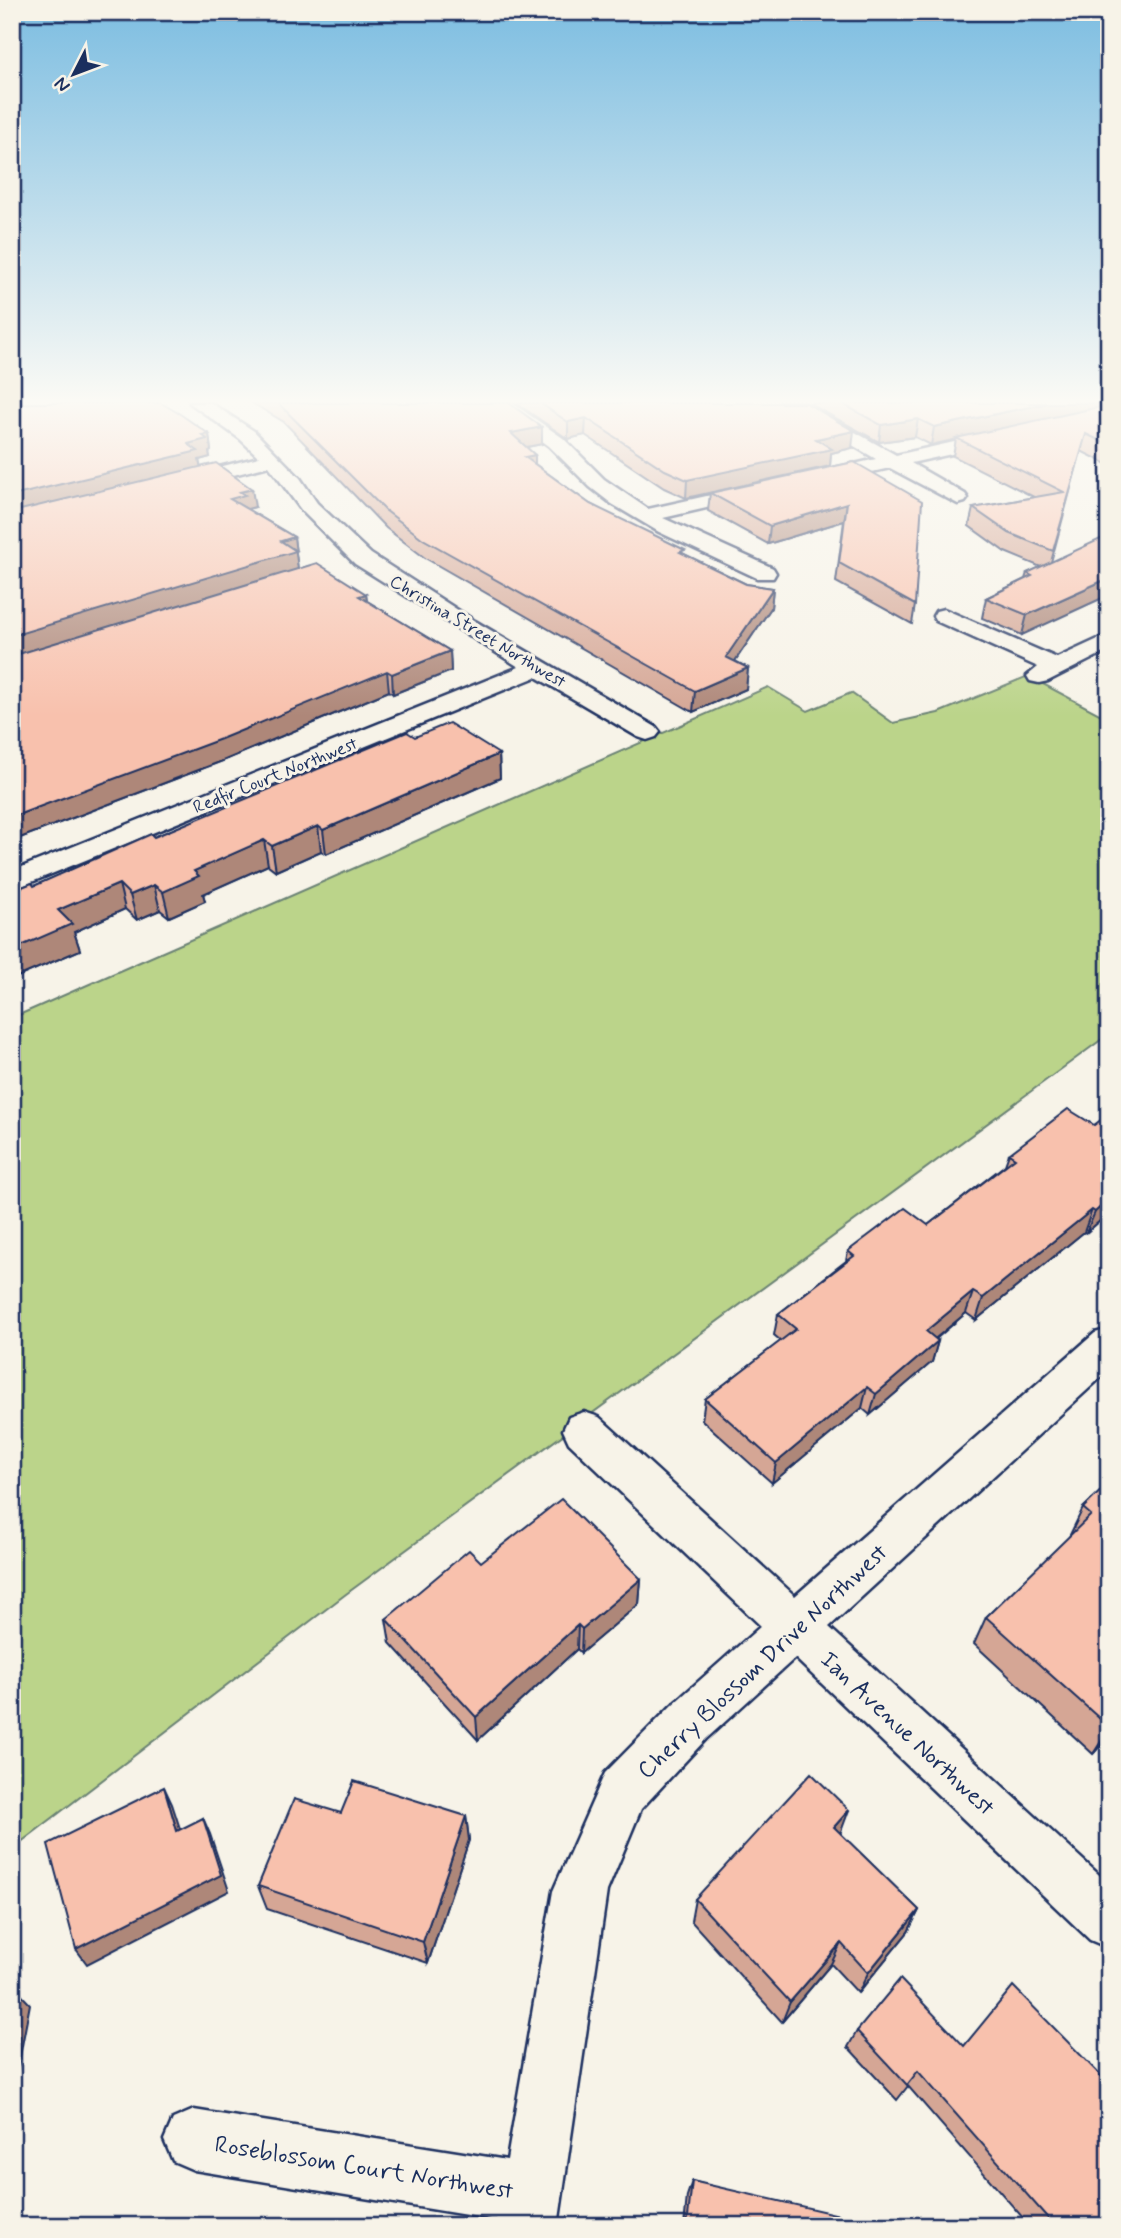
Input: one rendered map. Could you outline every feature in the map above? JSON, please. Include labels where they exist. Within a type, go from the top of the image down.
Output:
[{"type":"street","name":"Christina Street Northwest","points":[[309,507],[363,559],[415,595],[647,732]]},
{"type":"street","points":[[632,507],[644,516],[765,573]]},
{"type":"street","points":[[644,516],[683,507]]},
{"type":"street","points":[[337,568],[363,559]]},
{"type":"street","points":[[944,616],[1049,672],[1109,641]]},
{"type":"street","name":"Redfir Court Northwest","points":[[12,881],[537,668]]},
{"type":"street","name":"Cherry Blossom Drive Northwest","points":[[530,2210],[580,1891],[623,1791],[689,1722],[1109,1345]]},
{"type":"street","name":"Ian Avenue Northwest","points":[[584,1430],[1109,1921]]},
{"type":"street","name":"Roseblossom Court Northwest","points":[[194,2140],[530,2210]]},
{"type":"green space","points":[[1028,676],[1109,719],[1109,1034],[346,1594],[12,1849],[12,1018],[768,687],[808,711],[851,693],[893,723],[938,713]]},
{"type":"building","points":[[31,507],[244,507],[294,537],[281,541],[296,551],[12,636],[12,512]]},
{"type":"building","points":[[382,507],[597,507],[685,550],[680,552],[746,584],[773,588],[726,657],[748,668],[695,691],[423,539]]},
{"type":"building","points":[[736,507],[832,507],[770,526]]},
{"type":"building","points":[[846,507],[922,507],[915,605],[839,563]]},
{"type":"building","points":[[1065,507],[1053,551],[1009,533],[973,508]]},
{"type":"building","points":[[1109,535],[1109,578],[1027,615],[986,598],[1032,576],[1027,573]]},
{"type":"building","points":[[317,563],[366,594],[359,596],[450,651],[392,674],[387,671],[221,739],[12,817],[12,656]]},
{"type":"building","points":[[449,723],[499,754],[323,830],[318,826],[272,846],[264,840],[194,871],[199,876],[163,892],[154,885],[130,895],[119,884],[58,910],[72,924],[12,950],[12,891],[32,883],[34,886],[151,834],[154,837],[407,732],[415,737]]},
{"type":"building","points":[[1068,1109],[1094,1125],[1109,1114],[1109,1199],[983,1298],[973,1292],[926,1331],[938,1341],[876,1394],[867,1387],[776,1463],[705,1399],[796,1329],[778,1314],[854,1256],[848,1251],[905,1208],[928,1225],[1015,1158],[1009,1154]]},
{"type":"building","points":[[1109,1483],[1109,1727],[986,1617],[1091,1515],[1083,1508]]},
{"type":"building","points":[[561,1499],[641,1579],[582,1629],[578,1625],[476,1717],[386,1619],[469,1550],[481,1562]]},
{"type":"building","points":[[811,1773],[849,1810],[834,1827],[919,1910],[868,1973],[841,1943],[790,2002],[695,1899]]},
{"type":"building","points":[[354,1781],[466,1816],[423,1942],[258,1886],[294,1799],[341,1813]]},
{"type":"building","points":[[164,1787],[177,1831],[203,1818],[221,1875],[76,1949],[48,1844]]},
{"type":"building","points":[[900,1979],[964,2046],[1013,1986],[1109,2084],[1109,2090],[1100,2102],[1109,2110],[1109,2226],[1052,2226],[918,2071],[907,2085],[857,2031]]},
{"type":"building","points":[[692,2181],[861,2220],[861,2226],[687,2226]]}]
